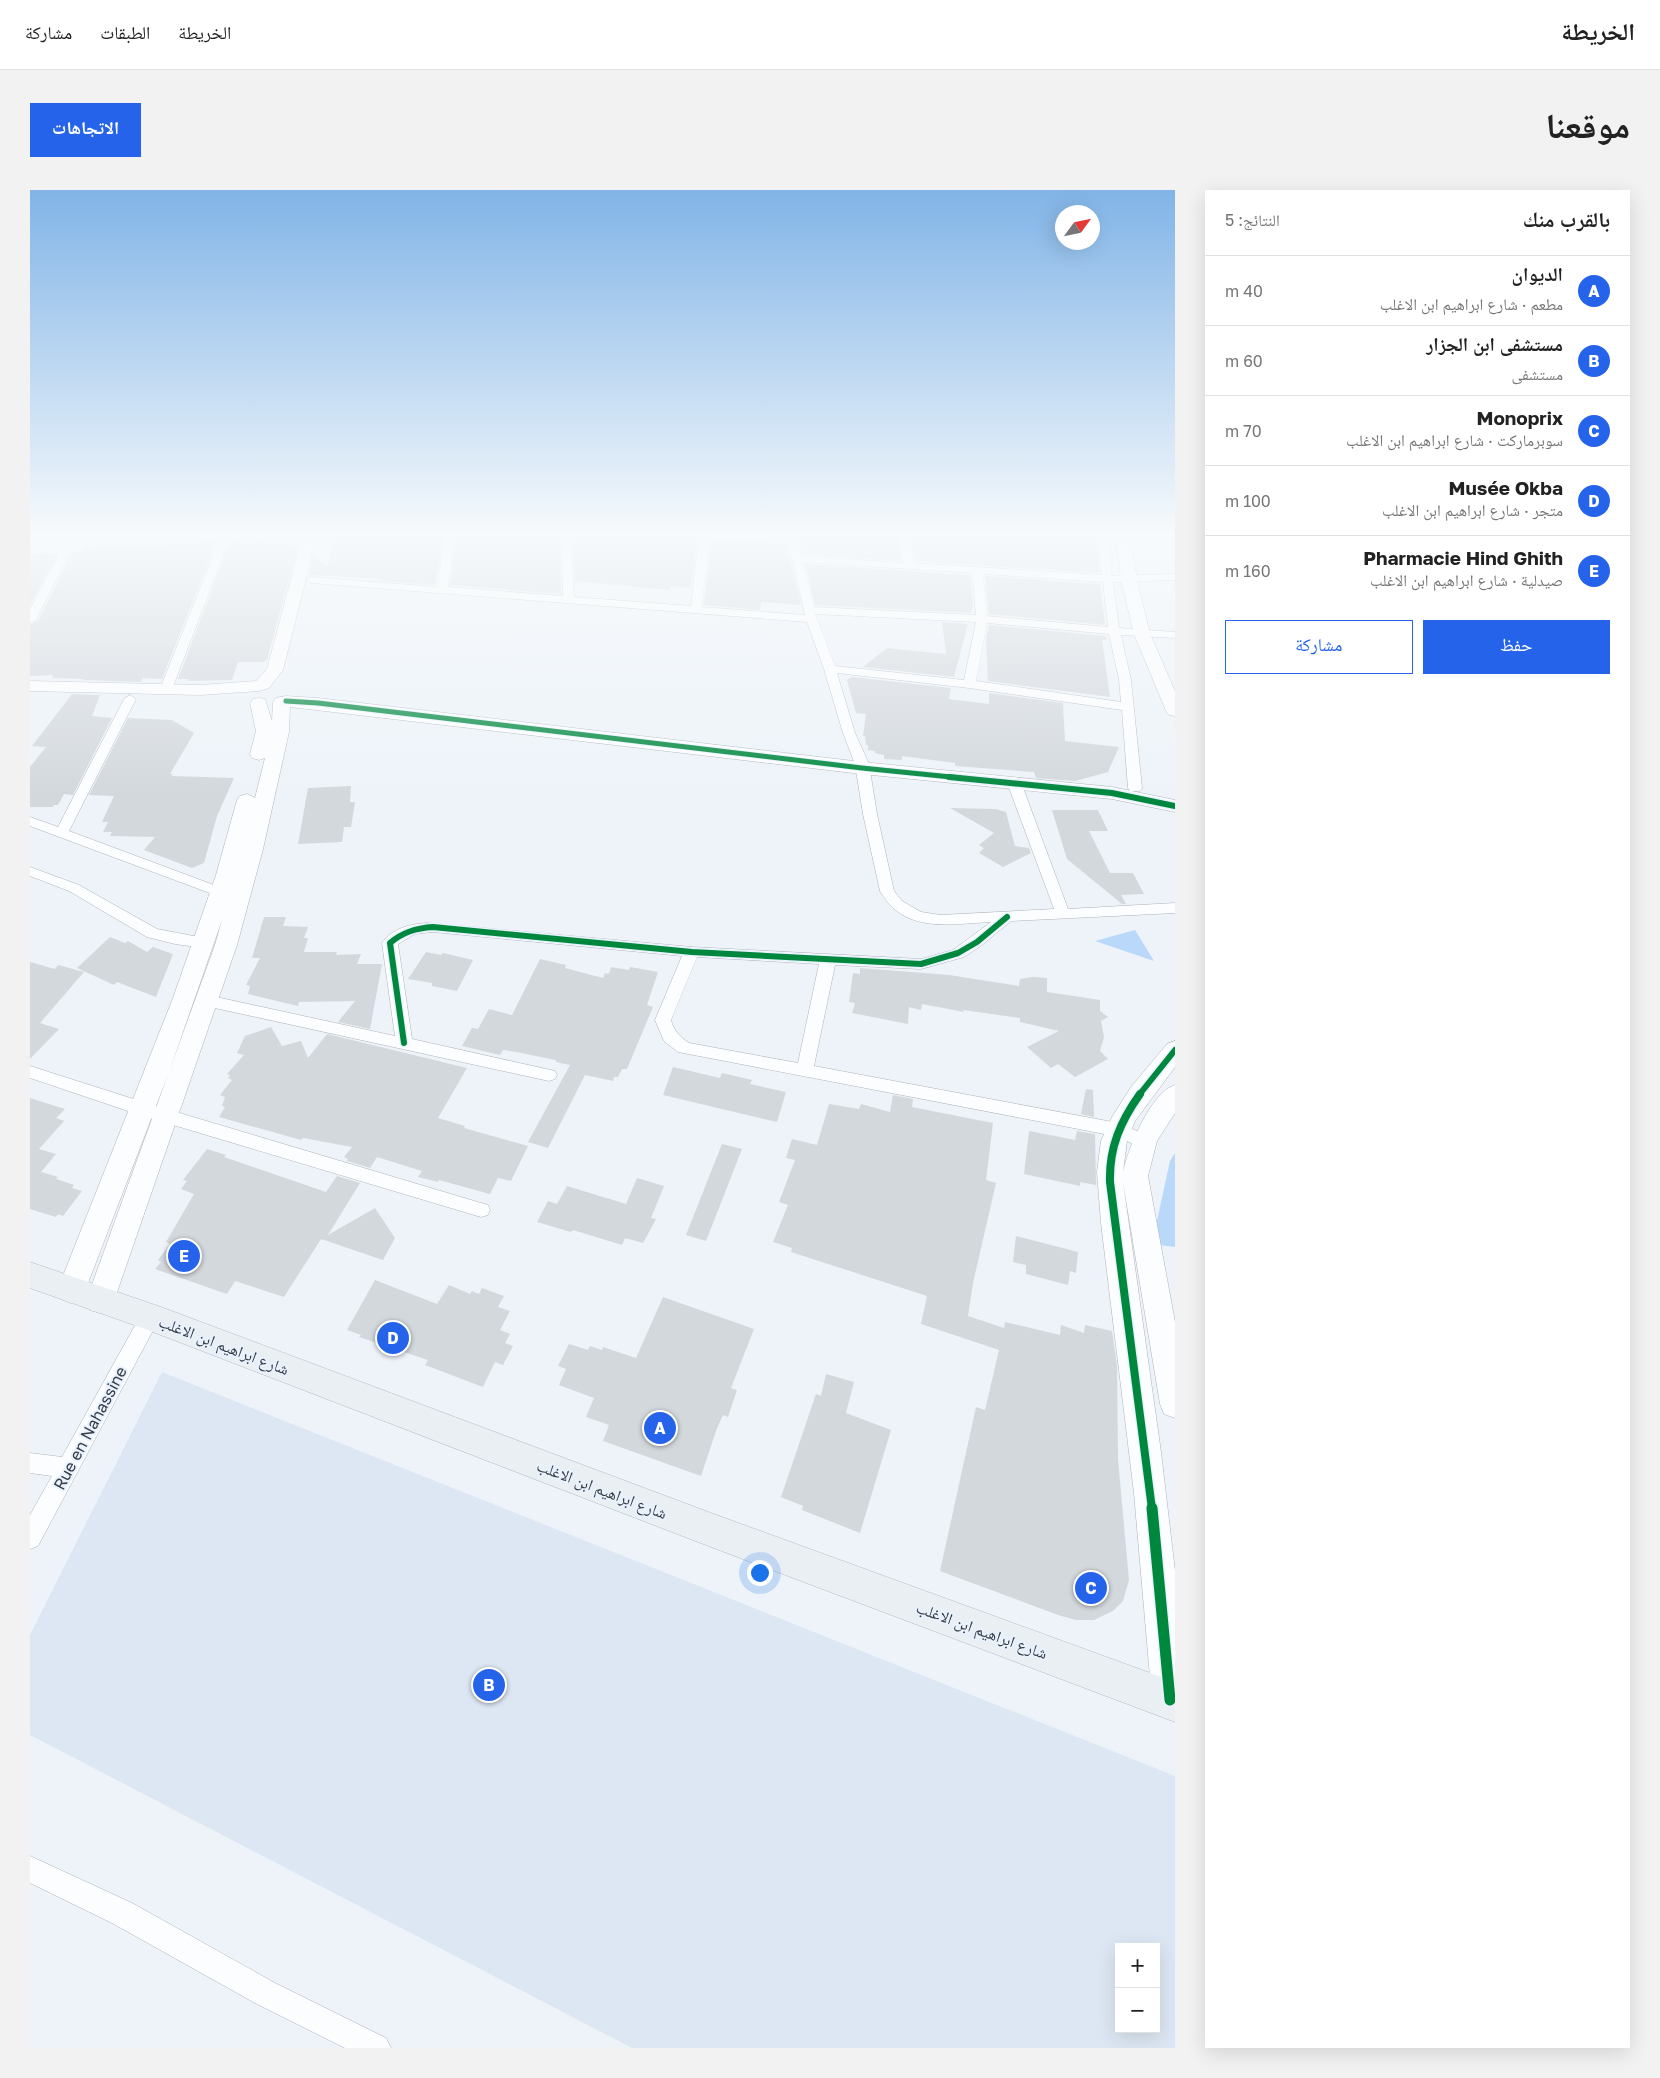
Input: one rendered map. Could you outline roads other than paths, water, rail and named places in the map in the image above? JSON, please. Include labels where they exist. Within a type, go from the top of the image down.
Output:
[{"type":"main road","name":"شارع ابراهيم ابن الاغلب","points":[[30,1275],[85,1296],[150,1317],[710,1530],[1172,1701]]},
{"type":"street","points":[[166,690],[193,621]]},
{"type":"street","points":[[85,1296],[143,1109],[204,943],[231,893],[236,842],[265,731],[260,694],[275,670],[289,621]]},
{"type":"street","points":[[85,1296],[167,1116],[207,1001],[231,893],[280,732],[288,672],[301,621]]},
{"type":"street","points":[[812,621],[861,764],[887,891],[890,899],[898,907],[916,917],[927,919],[1007,917],[1175,908]]},
{"type":"street","points":[[968,684],[982,621]]},
{"type":"street","points":[[1001,621],[1142,634],[1175,635]]},
{"type":"street","points":[[1113,621],[1121,654],[1135,788]]},
{"type":"street","points":[[1139,621],[1142,634],[1175,711]]},
{"type":"street","points":[[830,669],[968,684],[1128,707]]},
{"type":"street","points":[[30,697],[130,699],[260,694],[273,682],[318,703],[861,764],[1015,784],[1112,793],[1175,806]]},
{"type":"street","points":[[30,686],[213,690],[260,694]]},
{"type":"street","points":[[61,834],[130,699]]},
{"type":"street","points":[[861,764],[1175,793]]},
{"type":"street","points":[[1015,784],[1063,914]]},
{"type":"street","points":[[30,821],[61,834],[231,893]]},
{"type":"street","points":[[30,871],[74,888],[152,933],[204,943]]},
{"type":"street","points":[[404,1043],[390,943],[407,931],[433,927],[692,952],[921,964],[953,957],[965,951],[1007,917]]},
{"type":"street","points":[[692,952],[663,1020],[664,1030],[670,1039],[684,1048],[1131,1135]]},
{"type":"street","points":[[804,1071],[828,960]]},
{"type":"street","points":[[207,1001],[549,1075]]},
{"type":"street","points":[[1175,1050],[1132,1107],[1131,1135],[1135,1176],[1175,1404]]},
{"type":"street","points":[[30,1072],[143,1109],[481,1210]]},
{"type":"street","points":[[1172,1701],[1156,1537],[1110,1184],[1114,1140],[1131,1135],[1154,1122],[1175,1094]]},
{"type":"street","name":"Rue en Nahassine","points":[[30,1538],[150,1317]]},
{"type":"street","points":[[30,1463],[69,1468]]},
{"type":"street","points":[[30,1870],[122,1913],[265,1993],[376,2048]]},
{"type":"place","name":"Pharmacie Hind Ghith","points":[[184,1256]]},
{"type":"place","name":"Musée Okba","points":[[393,1338]]},
{"type":"place","name":"الديوان","points":[[660,1428]]},
{"type":"place","name":"Monoprix","points":[[1091,1588]]},
{"type":"place","name":"مستشفى ابن الجزار","points":[[489,1685]]}]
